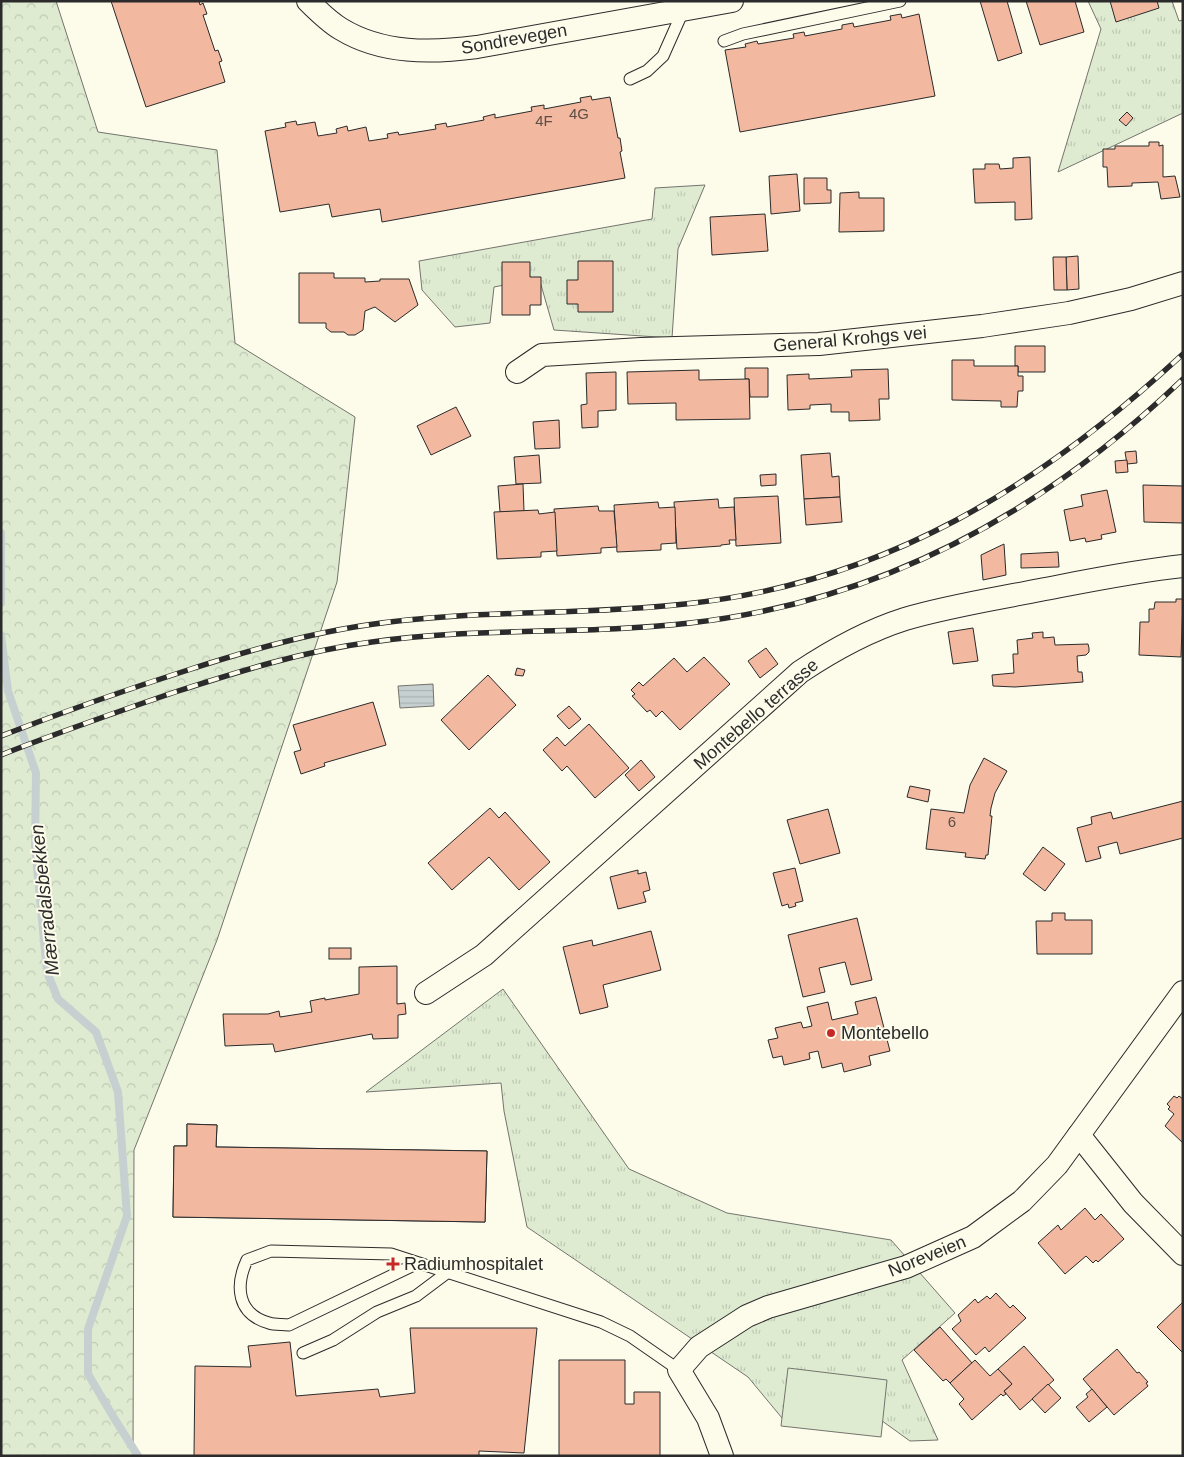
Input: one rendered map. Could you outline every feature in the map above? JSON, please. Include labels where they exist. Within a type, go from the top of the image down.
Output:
[{"type":"street","name":"Sondrevegen","points":[[308,1],[341,29],[366,41],[391,48],[418,51],[446,51],[477,47],[732,1]]},
{"type":"street","name":"General Krohgs vei","points":[[517,372],[542,355],[641,349],[819,344],[982,326],[1069,313],[1131,299],[1183,283]]},
{"type":"street","name":"Montebello terrasse","points":[[426,993],[484,955],[800,672],[828,653],[872,632],[906,619],[946,609],[1112,576],[1183,566]]},
{"type":"street","name":"Noreveien","points":[[679,1370],[699,1347],[747,1316],[768,1307],[906,1267],[973,1237],[1022,1201],[1057,1165],[1183,992]]},
{"type":"street","points":[[1079,1135],[1132,1203],[1183,1254]]},
{"type":"street","points":[[679,1370],[708,1418],[722,1456]]},
{"type":"lane","points":[[724,41],[743,34],[900,1]]},
{"type":"lane","points":[[630,78],[647,71],[663,56],[683,11]]},
{"type":"lane","points":[[418,1262],[289,1325],[270,1324],[255,1318],[242,1303],[239,1287],[242,1271],[247,1260],[271,1251],[392,1254],[418,1262],[601,1322],[630,1336],[679,1370]]},
{"type":"lane","points":[[303,1353],[333,1340],[377,1312],[416,1296],[448,1272]]},
{"type":"green space","points":[[1,1],[56,1],[98,132],[217,150],[235,343],[355,417],[337,582],[217,940],[134,1150],[133,1456],[1,1456]]},
{"type":"green space","points":[[1088,1],[1172,1],[1179,21],[1183,20],[1183,113],[1058,172],[1101,29]]},
{"type":"green space","points":[[705,185],[678,249],[672,338],[554,330],[539,278],[494,287],[490,323],[455,327],[422,290],[419,261],[652,219],[655,188]]},
{"type":"green space","points":[[503,989],[629,1169],[727,1213],[891,1240],[955,1313],[902,1360],[938,1440],[910,1441],[878,1418],[787,1424],[748,1377],[527,1227],[504,1111],[501,1083],[366,1092]]},
{"type":"green space","points":[[788,1368],[887,1380],[881,1437],[781,1426]]},
{"type":"shaded area","points":[[433,684],[434,706],[400,708],[398,686]]},
{"type":"building","points":[[111,1],[199,1],[200,5],[203,3],[207,14],[203,15],[215,51],[218,50],[222,61],[219,62],[225,82],[146,107]]},
{"type":"building","points":[[980,1],[1007,1],[1022,53],[998,61]]},
{"type":"building","points":[[1026,1],[1075,1],[1084,32],[1040,45]]},
{"type":"building","points":[[1110,1],[1157,1],[1159,8],[1116,22]]},
{"type":"building","points":[[901,14],[902,18],[919,14],[935,96],[740,132],[725,50],[746,47],[745,44],[757,41],[758,44],[794,38],[793,34],[804,32],[805,36],[842,29],[842,25],[853,23],[854,27],[891,20],[890,16]]},
{"type":"building","points":[[591,96],[592,100],[610,97],[618,138],[620,138],[622,151],[620,152],[625,178],[382,222],[380,209],[332,217],[329,204],[280,212],[265,131],[286,127],[285,123],[296,121],[297,125],[315,122],[318,136],[337,133],[336,129],[347,126],[348,131],[366,127],[369,141],[388,138],[387,134],[398,132],[399,135],[436,129],[435,125],[446,123],[447,127],[484,120],[483,117],[495,114],[495,118],[532,111],[531,107],[544,105],[544,109],[581,102],[580,98]]},
{"type":"building","points":[[1127,112],[1133,118],[1126,126],[1119,120]]},
{"type":"building","points":[[1149,142],[1159,142],[1159,146],[1163,145],[1163,177],[1175,176],[1180,197],[1161,199],[1158,182],[1132,183],[1132,186],[1108,187],[1107,167],[1103,167],[1103,149],[1115,149],[1115,146],[1149,146]]},
{"type":"building","points":[[1030,157],[1032,219],[1015,220],[1015,202],[975,203],[973,169],[985,169],[985,164],[999,164],[1000,169],[1013,168],[1013,158]]},
{"type":"building","points":[[797,174],[800,211],[771,214],[769,176]]},
{"type":"building","points":[[804,178],[827,178],[827,190],[831,190],[831,203],[804,204]]},
{"type":"building","points":[[859,192],[859,198],[884,198],[884,231],[839,232],[840,193]]},
{"type":"building","points":[[765,214],[768,251],[712,255],[710,217]]},
{"type":"building","points":[[1078,256],[1079,289],[1067,290],[1066,257]]},
{"type":"building","points":[[1053,257],[1066,257],[1067,290],[1054,290]]},
{"type":"building","points":[[578,261],[613,261],[613,312],[578,312],[578,304],[567,304],[567,280],[578,280]]},
{"type":"building","points":[[502,262],[530,262],[530,277],[541,277],[541,305],[530,305],[530,315],[502,315]]},
{"type":"building","points":[[299,273],[334,273],[334,278],[365,278],[365,282],[380,281],[380,279],[409,279],[418,305],[395,322],[375,307],[365,311],[363,330],[355,335],[348,335],[344,332],[331,332],[326,328],[326,323],[299,323]]},
{"type":"building","points":[[1015,346],[1045,346],[1045,372],[1018,372],[1018,366],[1015,366]]},
{"type":"building","points":[[952,360],[974,360],[974,366],[1018,366],[1018,376],[1023,376],[1023,391],[1018,391],[1017,407],[1001,407],[1001,401],[952,400]]},
{"type":"building","points":[[745,368],[768,368],[768,397],[750,397],[749,379],[745,379]]},
{"type":"building","points":[[888,369],[889,399],[879,399],[880,420],[849,421],[849,412],[831,412],[831,404],[810,405],[810,409],[788,410],[787,375],[809,374],[809,379],[852,377],[851,370]]},
{"type":"building","points":[[699,370],[699,380],[749,379],[750,419],[676,420],[676,403],[628,404],[627,372]]},
{"type":"building","points":[[616,372],[616,410],[598,411],[598,427],[582,428],[581,405],[587,404],[586,373]]},
{"type":"building","points":[[456,407],[471,436],[431,455],[417,426]]},
{"type":"building","points":[[559,420],[560,448],[535,449],[533,422]]},
{"type":"building","points":[[1136,451],[1137,463],[1127,464],[1125,452]]},
{"type":"building","points":[[830,453],[832,477],[839,476],[840,497],[804,499],[801,455]]},
{"type":"building","points":[[539,455],[541,483],[516,484],[514,457]]},
{"type":"building","points":[[1127,460],[1128,472],[1116,473],[1115,461]]},
{"type":"building","points":[[776,474],[776,485],[761,486],[760,475]]},
{"type":"building","points":[[523,484],[524,511],[500,512],[498,486]]},
{"type":"building","points":[[1143,485],[1183,486],[1183,523],[1144,522]]},
{"type":"building","points":[[1107,490],[1116,532],[1101,535],[1102,539],[1086,542],[1085,538],[1070,541],[1064,510],[1083,506],[1081,495]]},
{"type":"building","points":[[778,496],[781,543],[736,546],[734,498]]},
{"type":"building","points":[[840,497],[842,522],[806,525],[804,499]]},
{"type":"building","points":[[718,499],[719,508],[734,507],[736,540],[729,540],[730,544],[721,546],[677,549],[674,502]]},
{"type":"building","points":[[658,502],[659,508],[675,507],[676,543],[661,544],[661,550],[617,552],[614,505]]},
{"type":"building","points":[[598,506],[599,511],[614,511],[617,547],[601,548],[601,553],[557,556],[554,509]]},
{"type":"building","points":[[538,510],[539,514],[555,512],[557,551],[541,552],[541,557],[497,559],[494,512]]},
{"type":"building","points":[[1004,544],[1006,575],[983,580],[981,555]]},
{"type":"building","points":[[1058,552],[1059,567],[1021,568],[1021,554]]},
{"type":"building","points":[[1176,599],[1183,599],[1181,657],[1139,655],[1140,622],[1149,622],[1149,609],[1154,609],[1155,602],[1176,602]]},
{"type":"building","points":[[973,628],[978,661],[953,664],[948,632]]},
{"type":"building","points":[[1043,632],[1043,638],[1054,637],[1055,645],[1088,644],[1089,652],[1086,655],[1077,656],[1078,672],[1082,672],[1083,682],[1015,687],[993,686],[992,675],[1014,673],[1013,654],[1018,654],[1017,640],[1033,638],[1032,633]]},
{"type":"building","points":[[766,648],[778,664],[760,678],[748,661]]},
{"type":"building","points":[[704,657],[730,684],[680,730],[662,711],[656,717],[650,710],[647,712],[632,696],[635,694],[631,690],[639,682],[643,686],[674,658],[687,672]]},
{"type":"building","points":[[517,668],[525,670],[523,676],[515,675]]},
{"type":"building","points":[[488,675],[516,705],[469,750],[441,720]]},
{"type":"building","points":[[373,702],[386,745],[324,763],[325,766],[301,774],[294,752],[301,750],[293,725]]},
{"type":"building","points":[[569,706],[581,719],[569,729],[557,716]]},
{"type":"building","points":[[589,724],[629,768],[595,798],[567,766],[562,771],[543,750],[557,737],[565,746]]},
{"type":"building","points":[[984,758],[1007,771],[995,793],[991,808],[990,816],[992,816],[988,855],[986,855],[985,859],[965,857],[966,853],[926,849],[931,809],[964,813],[970,785]]},
{"type":"building","points":[[641,760],[655,777],[639,791],[625,775]]},
{"type":"building","points":[[910,786],[930,790],[928,802],[907,797]]},
{"type":"building","points":[[1183,801],[1183,838],[1120,854],[1117,842],[1098,847],[1101,858],[1086,862],[1077,828],[1092,824],[1091,817],[1111,812],[1113,819]]},
{"type":"building","points":[[490,808],[499,818],[505,812],[550,862],[519,890],[489,857],[452,890],[428,863]]},
{"type":"building","points":[[828,809],[840,853],[800,864],[787,820]]},
{"type":"building","points":[[1043,847],[1065,864],[1045,891],[1023,874]]},
{"type":"building","points":[[795,868],[803,901],[795,903],[796,906],[789,908],[788,904],[782,906],[773,873]]},
{"type":"building","points":[[638,870],[638,874],[646,872],[650,890],[643,892],[646,902],[618,909],[610,877]]},
{"type":"building","points":[[1052,913],[1065,913],[1065,920],[1092,920],[1092,954],[1037,954],[1036,921],[1052,921]]},
{"type":"building","points":[[857,918],[872,980],[851,985],[845,962],[819,968],[825,992],[803,997],[788,935]]},
{"type":"building","points":[[651,931],[661,970],[603,985],[608,1007],[580,1014],[563,947],[592,940],[593,946]]},
{"type":"building","points":[[329,948],[351,948],[351,959],[329,959]]},
{"type":"building","points":[[397,966],[397,1004],[405,1003],[406,1014],[398,1015],[398,1038],[373,1039],[372,1034],[275,1052],[273,1044],[225,1046],[223,1014],[268,1014],[279,1011],[280,1017],[312,1012],[310,1001],[359,994],[359,967]]},
{"type":"building","name":"Montebello","points":[[876,997],[890,1051],[869,1056],[871,1065],[844,1072],[842,1063],[822,1068],[818,1051],[809,1053],[810,1059],[784,1065],[782,1056],[773,1058],[768,1040],[778,1038],[775,1028],[801,1022],[803,1028],[812,1026],[807,1007],[828,1002],[832,1020],[858,1014],[855,1002]]},
{"type":"building","points":[[1174,1096],[1177,1098],[1179,1096],[1183,1099],[1183,1143],[1165,1126],[1174,1114],[1168,1109],[1170,1107],[1167,1104]]},
{"type":"building","points":[[187,1124],[217,1125],[216,1147],[487,1151],[485,1222],[173,1217],[174,1146],[187,1146]]},
{"type":"building","points":[[187,1124],[217,1125],[216,1147],[487,1151],[485,1222],[173,1217],[174,1146],[187,1146]]},
{"type":"building","points":[[1085,1208],[1095,1220],[1101,1214],[1124,1239],[1098,1262],[1096,1260],[1093,1263],[1086,1256],[1065,1274],[1038,1243],[1058,1225],[1061,1230]]},
{"type":"building","points":[[996,1293],[1010,1308],[1013,1305],[1026,1318],[989,1352],[985,1347],[976,1355],[952,1329],[961,1321],[958,1315],[975,1299],[978,1303],[987,1296],[990,1299]]},
{"type":"building","points":[[1183,1302],[1183,1353],[1157,1327]]},
{"type":"building","points":[[940,1327],[972,1363],[950,1383],[946,1379],[943,1381],[914,1350]]},
{"type":"building","points":[[410,1328],[537,1328],[524,1453],[479,1451],[479,1456],[194,1456],[195,1366],[251,1367],[248,1346],[290,1342],[296,1396],[378,1389],[380,1397],[415,1393]]},
{"type":"building","points":[[1024,1346],[1054,1380],[1020,1410],[1004,1391],[1012,1384],[998,1369]]},
{"type":"building","points":[[1117,1349],[1137,1373],[1139,1372],[1148,1382],[1146,1383],[1148,1386],[1114,1415],[1083,1379]]},
{"type":"building","points":[[559,1360],[625,1360],[625,1404],[634,1404],[634,1392],[660,1392],[660,1456],[559,1456]]},
{"type":"building","points":[[975,1360],[990,1376],[998,1369],[1012,1384],[1004,1391],[1006,1394],[1003,1396],[1001,1394],[972,1420],[959,1404],[964,1399],[950,1383]]},
{"type":"building","points":[[1048,1384],[1061,1398],[1045,1413],[1032,1399]]},
{"type":"building","points":[[1092,1389],[1107,1407],[1089,1422],[1076,1407],[1088,1397],[1086,1394]]},
{"type":"waterway","name":"Mærradalsbekken","points":[[1,533],[1,603]]},
{"type":"waterway","name":"Mærradalsbekken","points":[[1,635],[8,691],[36,773],[35,846],[47,972],[58,999],[96,1032],[118,1092],[127,1216],[88,1329],[88,1374],[138,1456]]},
{"type":"railway","points":[[1,736],[141,685],[254,650],[321,633],[406,620],[486,614],[645,608],[685,604],[758,593],[827,575],[892,551],[955,521],[1015,486],[1072,446],[1128,402],[1183,354]]},
{"type":"railway","points":[[1,755],[175,692],[248,669],[297,656],[347,646],[411,637],[451,634],[610,629],[690,623],[761,612],[829,594],[894,571],[957,543],[1017,509],[1074,470],[1130,427],[1183,379]]},
{"type":"place","name":"Montebello","points":[[831,1033]]},
{"type":"place","name":"Radiumhospitalet","points":[[393,1264]]}]
